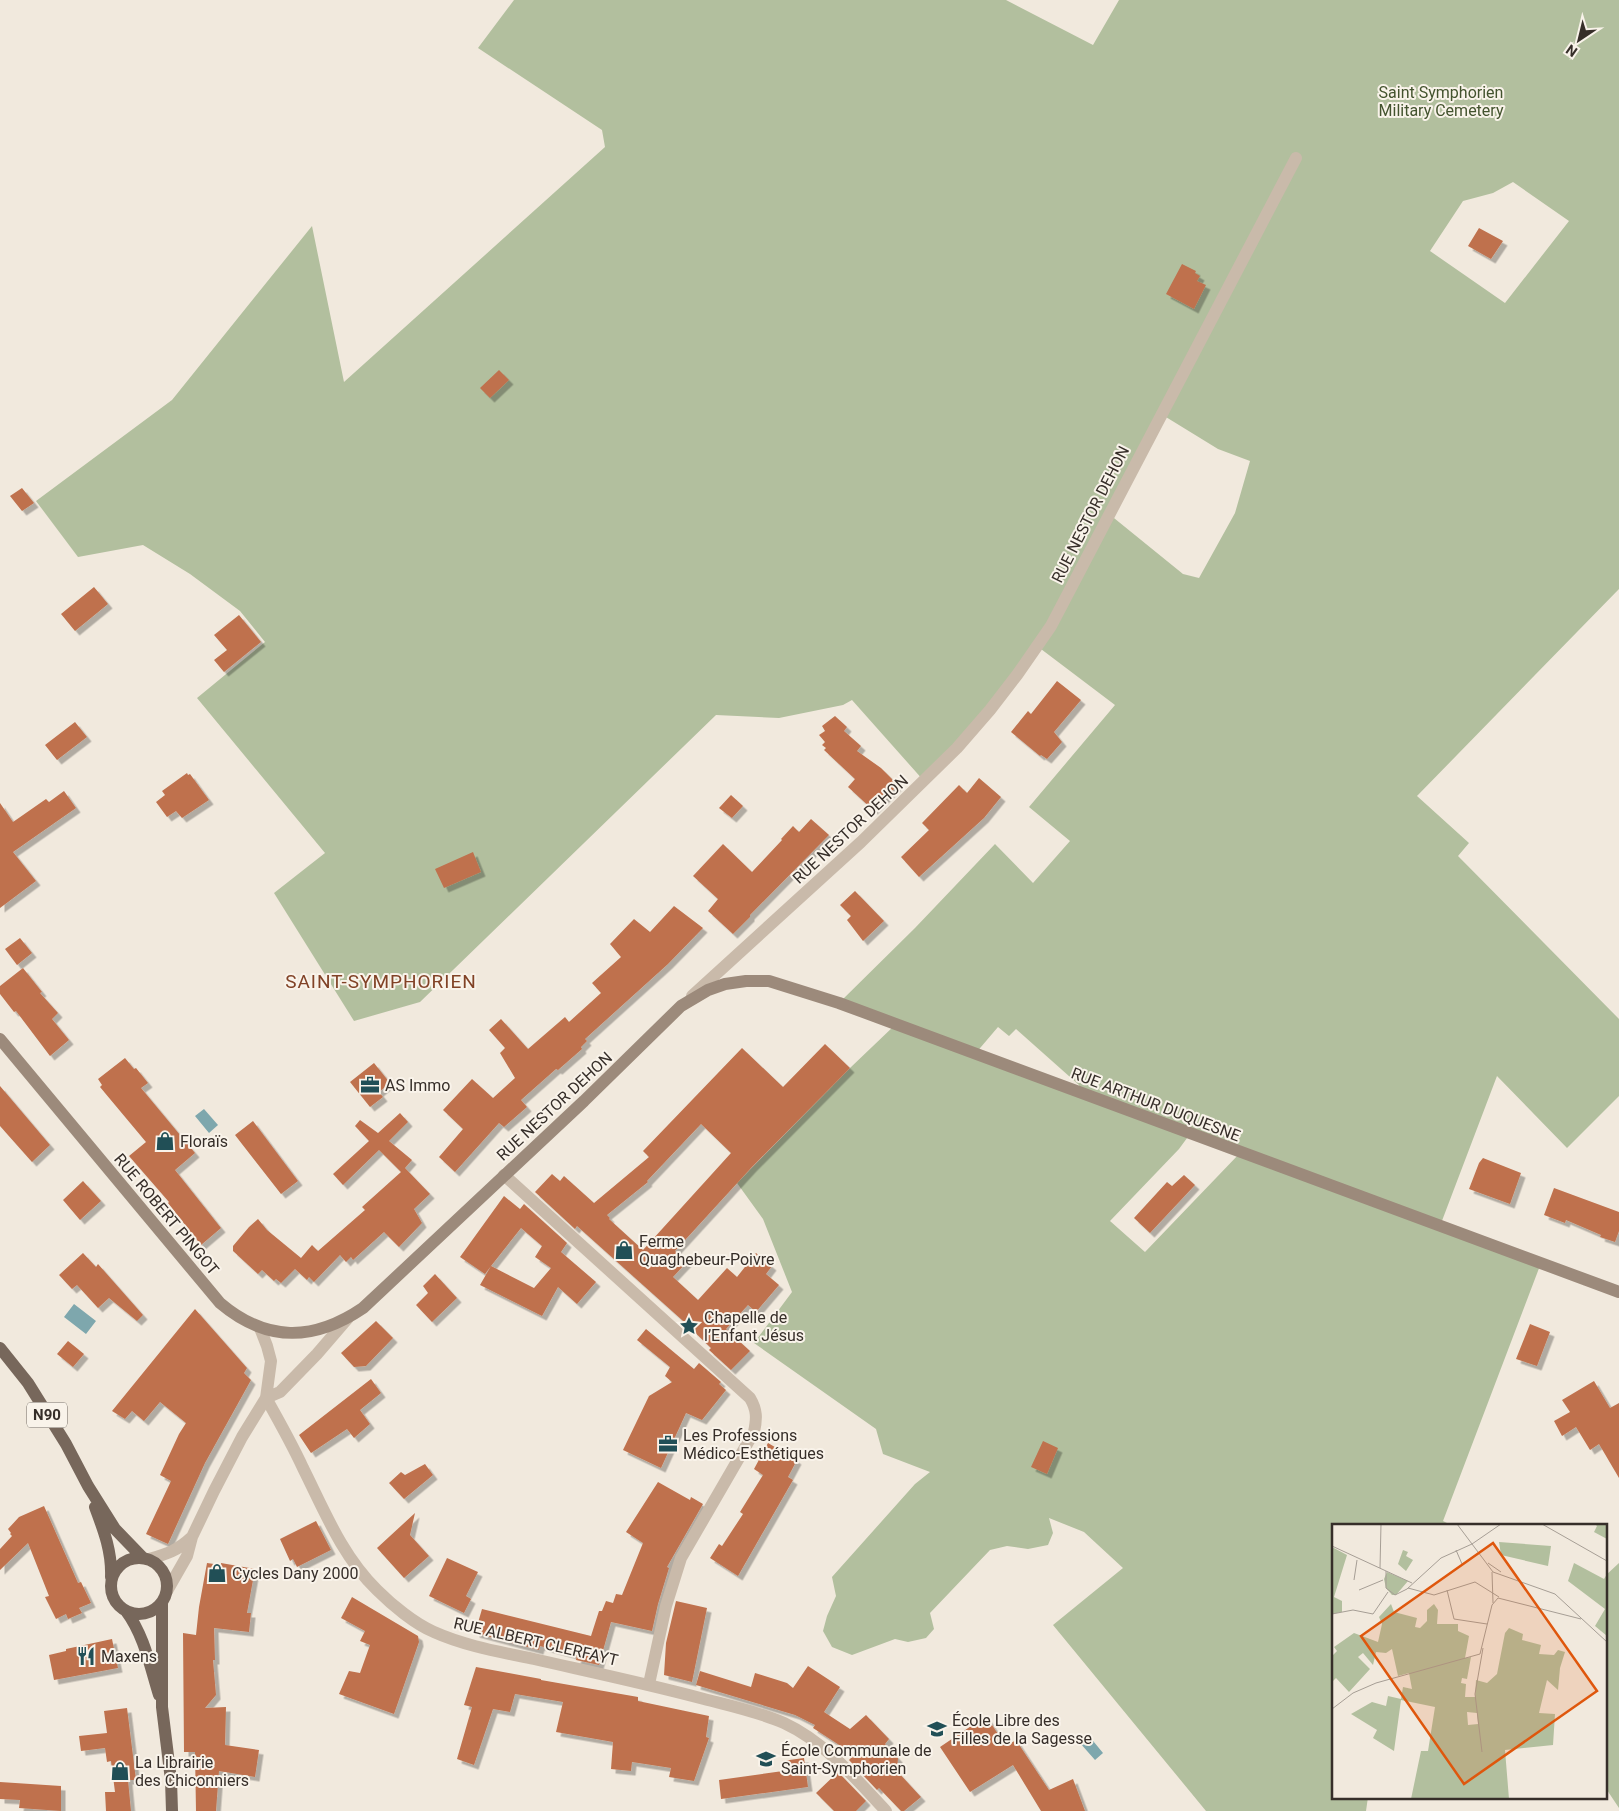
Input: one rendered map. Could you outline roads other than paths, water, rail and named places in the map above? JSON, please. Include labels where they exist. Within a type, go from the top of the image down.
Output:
[{"type":"main road","name":"RUE ARTHUR DUQUESNE","points":[[681,1006],[708,990],[725,984],[746,981],[768,981],[794,988],[1619,1292]]},
{"type":"main road","name":"RUE NESTOR DEHON","points":[[348,1318],[370,1303],[584,1101],[681,1006]]},
{"type":"main road","name":"RUE ROBERT PINGOT","points":[[0,1039],[220,1302],[239,1318],[260,1328],[283,1333],[307,1333],[348,1318]]},
{"type":"main road","name":"N90","points":[[0,1348],[28,1383],[116,1530],[146,1559]]},
{"type":"main road","name":"N90","points":[[88,1486],[105,1534],[112,1561],[111,1583]]},
{"type":"main road","points":[[162,1707],[141,1637],[134,1622],[114,1599],[111,1583],[114,1572],[122,1564],[132,1559],[146,1559],[157,1564],[164,1572],[167,1581],[162,1707],[172,1811]]},
{"type":"main road","points":[[126,1611],[136,1614],[147,1613],[157,1608],[165,1597]]},
{"type":"street","name":"RUE NESTOR DEHON","points":[[681,1006],[861,842],[924,781],[990,710],[1017,675],[1051,626],[1296,158]]},
{"type":"street","points":[[504,1175],[750,1398],[756,1408],[757,1419],[754,1432],[681,1558],[666,1606],[649,1684]]},
{"type":"street","name":"RUE NESTOR DEHON","points":[[266,1398],[280,1392],[317,1354],[348,1318]]},
{"type":"street","name":"RUE NESTOR DEHON","points":[[165,1597],[187,1556],[192,1538],[242,1438],[266,1398],[271,1361],[260,1328]]},
{"type":"street","name":"RUE ALBERT CLERFAYT","points":[[266,1398],[289,1439],[336,1535],[364,1577],[401,1611],[432,1632],[515,1655],[649,1684],[740,1708],[784,1723],[825,1749],[886,1811]]},
{"type":"street","name":"RUE NESTOR DEHON","points":[[146,1559],[174,1551],[192,1538]]},
{"type":"water","points":[[204,1109],[218,1125],[209,1133],[195,1116]]},
{"type":"water","points":[[74,1304],[96,1321],[86,1334],[64,1317]]},
{"type":"water","points":[[1089,1736],[1103,1753],[1095,1760],[1080,1743]]},
{"type":"place","name":"AS Immo","points":[[370,1085]]},
{"type":"place","name":"Floraïs","points":[[165,1141]]},
{"type":"place","name":"Ferme Quaghebeur-Poivre","points":[[624,1250]]},
{"type":"place","name":"Chapelle de l’Enfant Jésus","points":[[689,1326]]},
{"type":"place","name":"Les Professions Médico-Esthétiques","points":[[668,1444]]},
{"type":"place","name":"Cycles Dany 2000","points":[[217,1573]]},
{"type":"place","name":"Maxens","points":[[86,1656]]},
{"type":"place","name":"École Libre des Filles de la Sagesse","points":[[937,1729]]},
{"type":"place","name":"École Communale de Saint-Symphorien","points":[[766,1759]]},
{"type":"place","name":"La Librairie des Chiconniers","points":[[120,1771]]},
{"type":"district","name":"SAINT-SYMPHORIEN","points":[[381,981]]},
{"type":"park label","name":"Saint Symphorien Military Cemetery","points":[[1441,101]]}]
